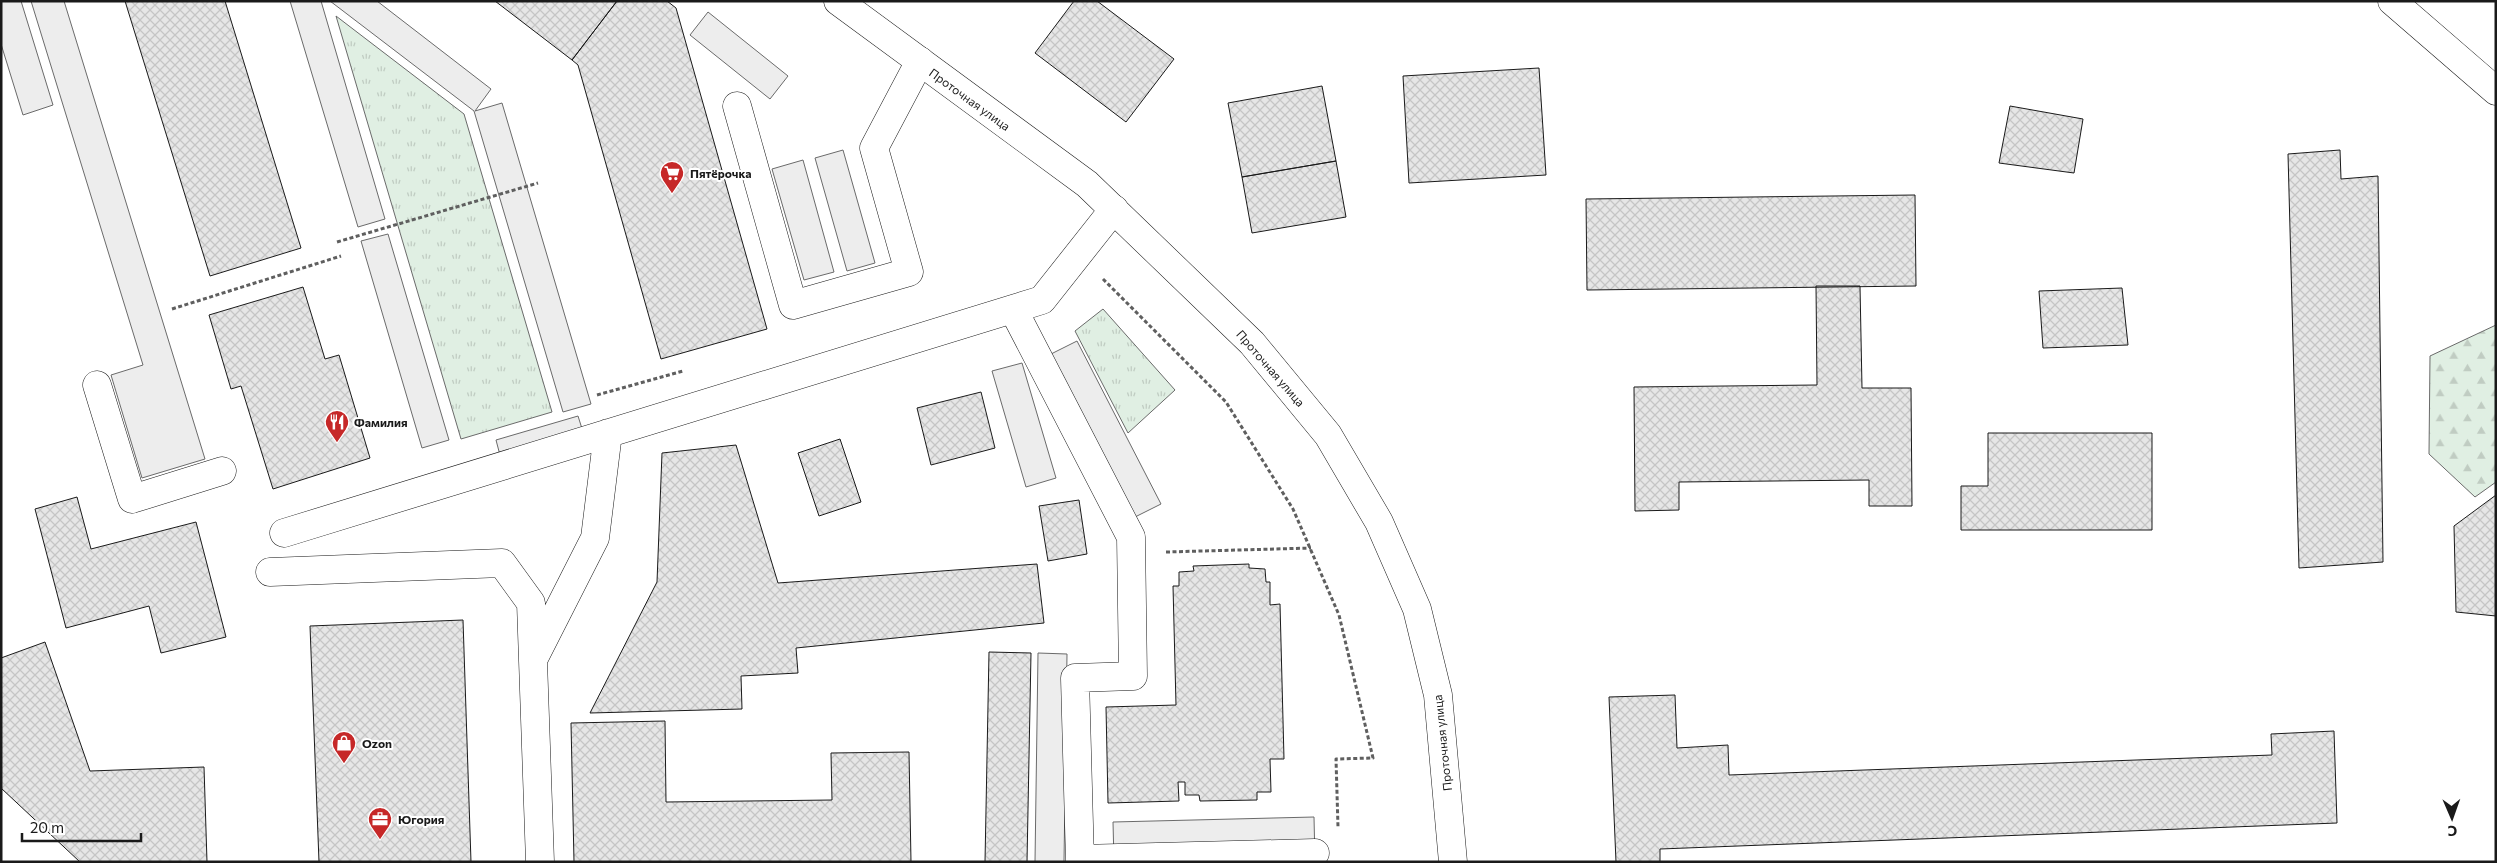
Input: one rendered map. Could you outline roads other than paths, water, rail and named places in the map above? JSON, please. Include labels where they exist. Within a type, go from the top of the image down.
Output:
[{"type":"main road","name":"Проточная улица","points":[[838,1],[1087,184],[1252,342],[1328,435],[1379,522],[1417,609],[1438,695],[1453,862]]},
{"type":"main road","points":[[2392,1],[2496,91]]},
{"type":"main road","points":[[737,106],[793,305],[909,272],[874,148],[920,61]]},
{"type":"main road","points":[[284,533],[1042,300],[1114,209]]},
{"type":"main road","points":[[1012,308],[1131,537],[1133,676],[1074,678],[1080,860],[1315,853]]},
{"type":"main road","points":[[97,385],[132,499],[222,471]]},
{"type":"main road","points":[[533,660],[595,538],[608,432]]},
{"type":"main road","points":[[270,572],[502,563],[531,604],[540,862]]},
{"type":"place","name":"Пятёрочка","points":[[672,194]]},
{"type":"place","name":"Фамилия","points":[[337,443]]},
{"type":"place","name":"Ozon","points":[[344,764]]},
{"type":"place","name":"Югория","points":[[380,840]]}]
